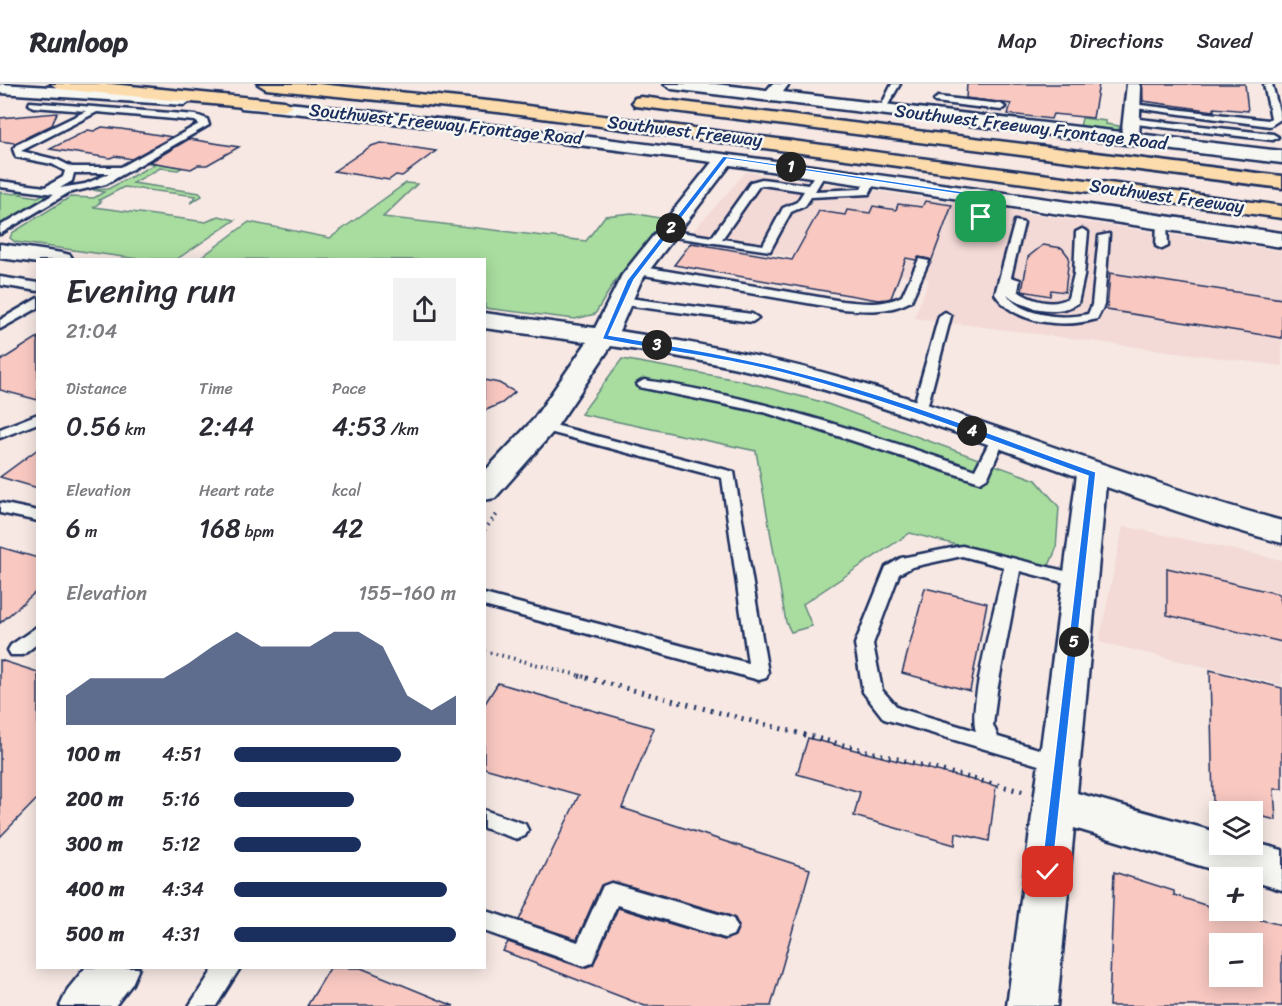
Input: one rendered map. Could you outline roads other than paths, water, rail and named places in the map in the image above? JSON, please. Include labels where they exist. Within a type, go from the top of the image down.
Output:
[{"type":"highway","points":[[58,84],[284,106]]},
{"type":"highway","name":"Southwest Freeway","points":[[266,84],[532,111],[1282,212]]},
{"type":"highway","points":[[386,84],[626,111],[1282,199]]},
{"type":"highway","name":"Southwest Freeway","points":[[620,99],[1282,182]]},
{"type":"highway","points":[[817,102],[957,125],[1280,161]]},
{"type":"highway","points":[[872,179],[1034,195],[1282,227]]},
{"type":"main road","name":"Southwest Freeway Frontage Road","points":[[672,84],[776,90],[817,102],[882,108],[1131,122],[1280,161]]},
{"type":"main road","name":"Southwest Freeway Frontage Road","points":[[0,88],[284,106],[725,158],[1282,240]]},
{"type":"main road","points":[[1131,122],[1133,88]]},
{"type":"main road","points":[[490,476],[543,426],[604,337],[638,270],[725,158]]},
{"type":"main road","points":[[0,250],[50,258]]},
{"type":"main road","points":[[486,320],[690,350],[770,367],[919,412],[1092,474],[1282,532]]},
{"type":"main road","points":[[1032,1006],[1040,798],[1060,763],[1092,474]]},
{"type":"main road","points":[[1040,798],[1282,870]]},
{"type":"main road","points":[[85,1006],[114,969]]},
{"type":"lane","points":[[882,108],[896,84]]},
{"type":"lane","points":[[1131,122],[1270,123],[1276,119],[1268,84]]},
{"type":"lane","points":[[122,170],[70,170],[55,162],[13,154],[20,147],[123,96]]},
{"type":"lane","points":[[938,100],[1001,107]]},
{"type":"lane","points":[[0,231],[63,193],[93,185],[204,125],[204,121],[196,118],[33,104]]},
{"type":"lane","points":[[1131,122],[1273,137]]},
{"type":"lane","points":[[1270,123],[1280,161]]},
{"type":"lane","points":[[46,191],[68,178],[70,170]]},
{"type":"lane","points":[[667,233],[766,249],[788,210],[801,204],[822,171]]},
{"type":"lane","points":[[715,241],[754,184],[762,182],[809,192],[865,192],[872,179]]},
{"type":"lane","points":[[0,184],[63,193]]},
{"type":"lane","points":[[981,217],[989,196]]},
{"type":"lane","points":[[1162,222],[1162,246]]},
{"type":"lane","points":[[1082,232],[1074,300],[1067,305],[1036,303],[1015,296],[1012,288],[1023,223],[1001,294],[1006,302],[1015,310],[1033,314],[1071,320],[1093,316],[1098,305],[1105,236]]},
{"type":"lane","points":[[638,270],[842,305],[873,307],[892,305],[907,298],[922,261]]},
{"type":"lane","points":[[0,281],[36,286]]},
{"type":"lane","points":[[621,301],[752,318]]},
{"type":"lane","points":[[0,325],[36,303]]},
{"type":"lane","points":[[919,412],[945,316]]},
{"type":"lane","points":[[644,384],[680,388],[807,421],[980,477],[997,440]]},
{"type":"lane","points":[[0,434],[36,419]]},
{"type":"lane","points":[[486,601],[759,673],[729,475],[543,426]]},
{"type":"lane","points":[[0,508],[36,516]]},
{"type":"lane","points":[[1060,763],[891,714],[873,692],[864,644],[892,571],[908,562],[962,551],[1081,581]]},
{"type":"lane","points":[[990,742],[984,725],[987,691],[1013,564]]},
{"type":"lane","points":[[17,650],[36,634]]},
{"type":"lane","points":[[486,820],[517,830]]},
{"type":"lane","points":[[486,921],[584,955],[611,892],[725,927]]},
{"type":"lane","points":[[201,1006],[227,969]]}]
